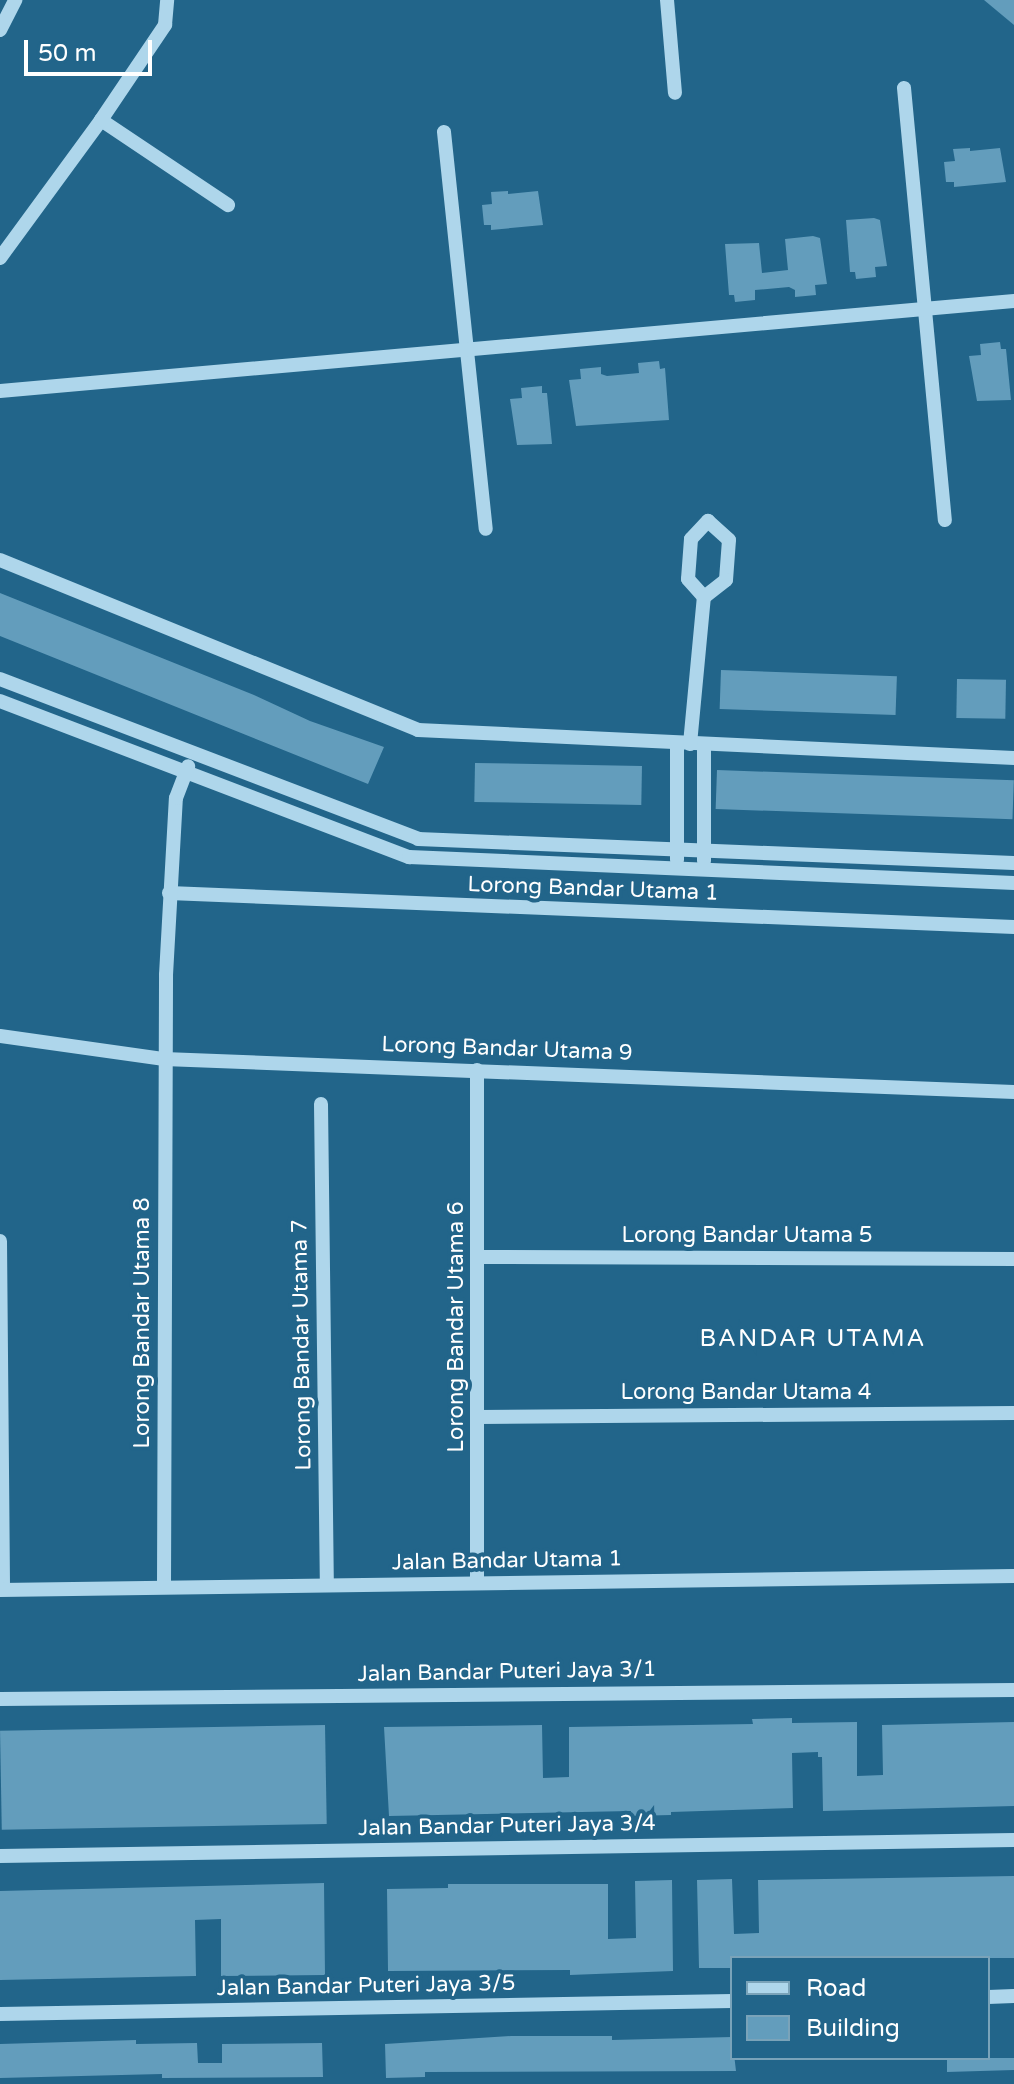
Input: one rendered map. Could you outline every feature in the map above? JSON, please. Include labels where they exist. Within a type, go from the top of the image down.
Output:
[{"type":"street","points":[[0,30],[15,0]]},
{"type":"street","points":[[0,258],[101,120],[165,25],[167,0]]},
{"type":"street","points":[[667,0],[675,93]]},
{"type":"street","points":[[904,88],[945,520]]},
{"type":"street","points":[[101,120],[228,205]]},
{"type":"street","points":[[444,132],[486,529]]},
{"type":"street","points":[[0,391],[1014,301]]},
{"type":"street","points":[[677,868],[704,597],[726,580],[729,540],[708,521],[691,539],[688,579],[704,597]]},
{"type":"street","points":[[0,560],[418,730],[1014,758]]},
{"type":"street","points":[[0,679],[418,839],[1014,863]]},
{"type":"street","points":[[0,701],[409,857],[1014,883]]},
{"type":"street","points":[[690,744],[704,870]]},
{"type":"street","name":"Lorong Bandar Utama 8","points":[[164,1587],[164,1059],[169,893],[176,798],[194,754]]},
{"type":"street","name":"Lorong Bandar Utama 1","points":[[169,893],[1014,927]]},
{"type":"street","name":"Lorong Bandar Utama 9","points":[[0,1036],[164,1059],[1014,1092]]},
{"type":"street","name":"Lorong Bandar Utama 6","points":[[477,1070],[480,1257],[477,1583]]},
{"type":"street","name":"Lorong Bandar Utama 7","points":[[321,1104],[327,1585]]},
{"type":"street","points":[[0,1241],[2,1590]]},
{"type":"street","name":"Lorong Bandar Utama 5","points":[[480,1257],[1014,1259]]},
{"type":"street","name":"Lorong Bandar Utama 4","points":[[479,1417],[1014,1413]]},
{"type":"street","name":"Jalan Bandar Utama 1","points":[[2,1590],[1014,1576]]},
{"type":"street","name":"Jalan Bandar Puteri Jaya 3/1","points":[[0,1699],[1014,1690]]},
{"type":"street","name":"Jalan Bandar Puteri Jaya 3/4","points":[[0,1856],[1014,1840]]},
{"type":"street","points":[[990,1997],[1014,1996]]},
{"type":"street","name":"Jalan Bandar Puteri Jaya 3/5","points":[[0,2014],[730,2001]]},
{"type":"building","points":[[984,0],[1014,0],[1014,25]]},
{"type":"building","points":[[970,148],[970,151],[1000,148],[1006,182],[954,187],[954,182],[946,182],[944,162],[955,161],[953,149]]},
{"type":"building","points":[[508,191],[508,194],[538,191],[543,225],[491,230],[491,225],[484,225],[482,205],[492,204],[491,192]]},
{"type":"building","points":[[846,220],[880,220],[887,266],[875,267],[876,277],[856,279],[855,272],[850,272]]},
{"type":"building","points":[[820,238],[827,284],[815,285],[816,295],[795,297],[795,290],[789,287],[755,290],[755,300],[735,302],[734,295],[729,295],[725,244],[759,243],[762,273],[788,270],[785,239]]},
{"type":"building","points":[[1000,342],[1001,349],[1006,349],[1011,400],[977,401],[969,356],[981,355],[980,344]]},
{"type":"building","points":[[659,361],[660,369],[665,368],[669,420],[576,426],[569,380],[581,379],[580,369],[601,367],[601,374],[607,376],[639,373],[638,363]]},
{"type":"building","points":[[542,386],[542,393],[547,393],[552,444],[517,445],[510,399],[522,398],[521,388]]},
{"type":"building","points":[[0,593],[254,695],[310,721],[384,747],[368,784],[0,636]]},
{"type":"building","points":[[721,670],[897,676],[896,715],[720,709]]},
{"type":"building","points":[[957,679],[1006,680],[1005,719],[956,718]]},
{"type":"building","points":[[475,763],[642,766],[641,805],[474,802]]},
{"type":"building","points":[[717,770],[1014,780],[1012,819],[716,809]]},
{"type":"building","points":[[792,1718],[792,1723],[857,1722],[857,1776],[883,1775],[882,1725],[1014,1722],[1014,1806],[823,1811],[822,1757],[818,1757],[818,1752],[792,1753],[793,1808],[631,1816],[631,1811],[389,1816],[384,1727],[542,1725],[543,1778],[569,1777],[569,1727],[753,1724],[752,1719]]},
{"type":"building","points":[[325,1725],[327,1824],[2,1830],[0,1731]]},
{"type":"building","points":[[1014,1876],[1014,1958],[730,1956],[730,1968],[699,1968],[697,1880],[732,1879],[734,1934],[759,1933],[758,1880]]},
{"type":"building","points":[[672,1880],[673,1971],[570,1975],[570,1970],[388,1971],[387,1889],[448,1888],[448,1884],[608,1884],[608,1939],[636,1938],[635,1881]]},
{"type":"building","points":[[324,1883],[325,1975],[221,1976],[221,1919],[195,1920],[196,1976],[0,1980],[0,1891]]},
{"type":"building","points":[[511,2036],[612,2036],[612,2040],[730,2037],[730,2060],[735,2060],[736,2071],[425,2072],[425,2077],[386,2078],[385,2044]]},
{"type":"building","points":[[136,2040],[136,2044],[197,2043],[198,2063],[222,2063],[222,2044],[322,2043],[323,2077],[162,2078],[162,2074],[0,2078],[0,2044]]},
{"type":"building","points":[[1014,2058],[1014,2070],[947,2072],[947,2060]]},
{"type":"district","name":"BANDAR UTAMA","points":[[813,1339]]}]
